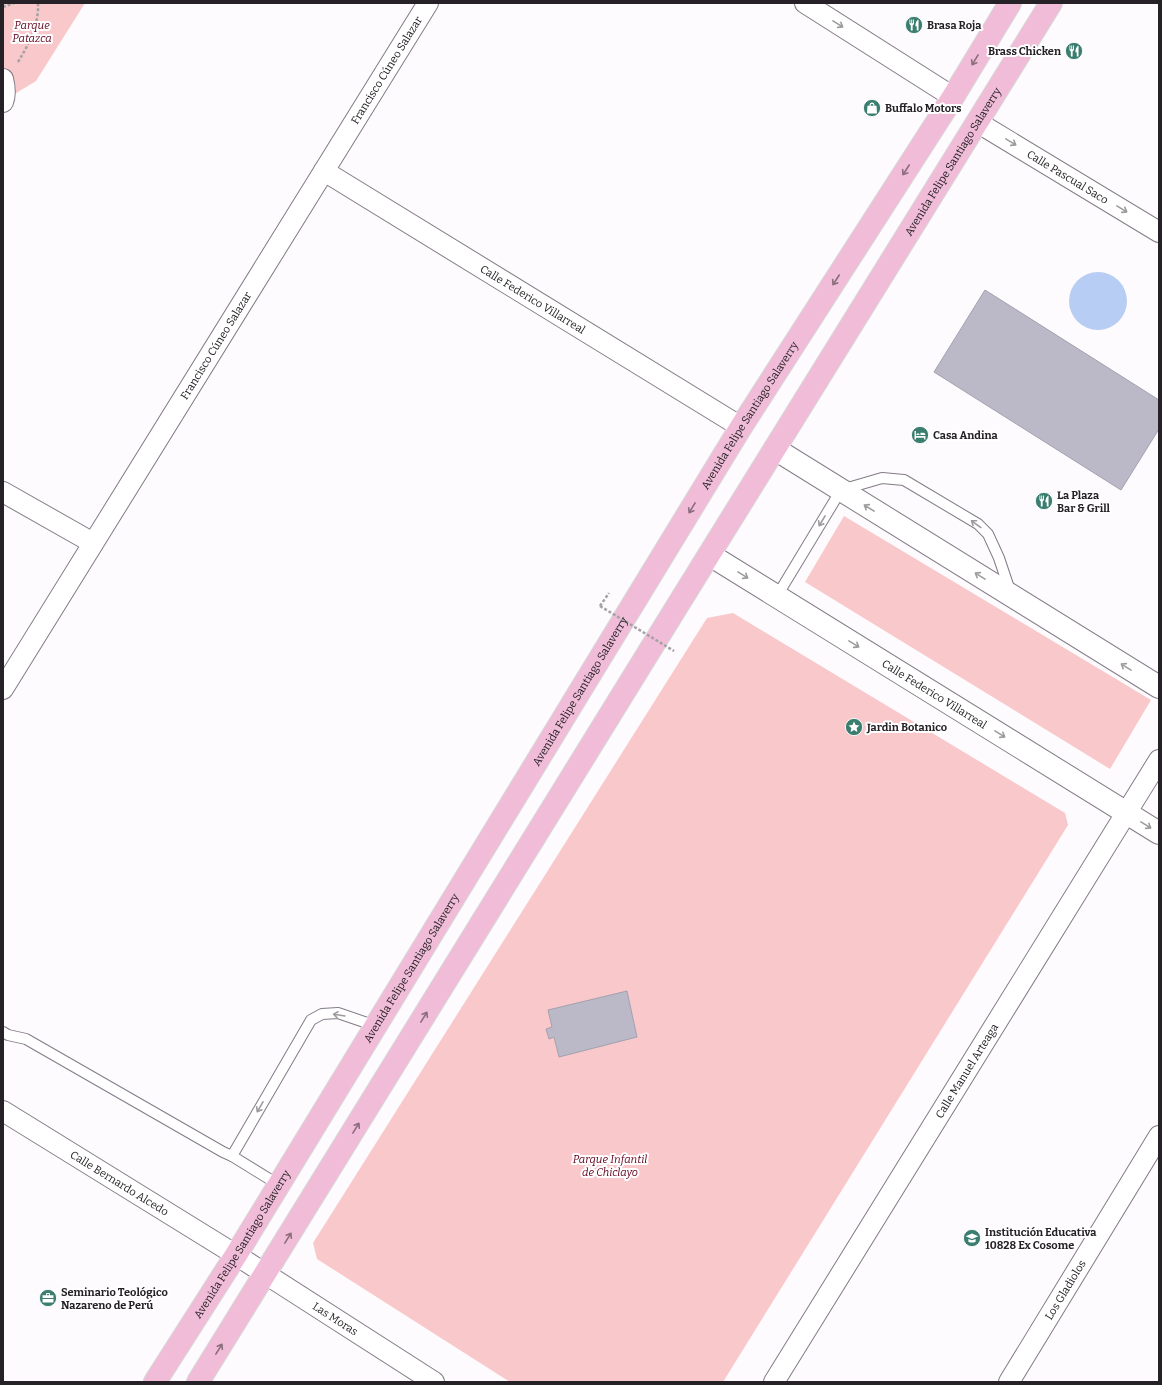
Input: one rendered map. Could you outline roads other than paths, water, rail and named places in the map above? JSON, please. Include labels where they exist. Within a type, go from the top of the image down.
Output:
[{"type":"main road","name":"Avenida Felipe Santiago Salaverry","points":[[155,1382],[236,1256],[742,427],[953,97],[1010,3]]},
{"type":"main road","name":"Avenida Felipe Santiago Salaverry","points":[[198,1382],[1051,3]]},
{"type":"street","name":"Francisco Cúneo Salazar","points":[[6,682],[428,3]]},
{"type":"street","points":[[805,3],[953,97]]},
{"type":"street","name":"Calle Pascual Saco","points":[[977,122],[1159,232]]},
{"type":"street","name":"Calle Federico Villarreal","points":[[324,171],[742,427]]},
{"type":"street","points":[[775,449],[1159,687]]},
{"type":"street","points":[[3,492],[93,544]]},
{"type":"street","name":"Calle Federico Villarreal","points":[[710,555],[1159,833]]},
{"type":"street","name":"Calle Manuel Arteaga","points":[[774,1382],[1159,760]]},
{"type":"street","name":"Calle Bernardo Alcedo","points":[[3,1111],[236,1256]]},
{"type":"street","name":"Los Gladiolos","points":[[1009,1382],[1159,1136]]},
{"type":"street","name":"Las Moras","points":[[236,1256],[434,1382]]},
{"type":"lane","points":[[777,596],[841,490],[882,478],[904,480],[978,524],[988,534],[999,558],[1011,595]]},
{"type":"lane","points":[[232,1156],[310,1020],[322,1014],[338,1013],[376,1026]]},
{"type":"lane","points":[[3,1032],[8,1035],[26,1039],[232,1156],[279,1185]]},
{"type":"water","points":[[1092,272],[1104,272],[1119,280],[1127,295],[1127,307],[1119,322],[1104,330],[1092,330],[1077,322],[1069,307],[1069,295],[1077,280]]},
{"type":"place","name":"Brasa Roja","points":[[914,25]]},
{"type":"place","name":"Brass Chicken","points":[[1074,51]]},
{"type":"place","name":"Buffalo Motors","points":[[872,108]]},
{"type":"place","name":"Casa Andina","points":[[920,435]]},
{"type":"place","name":"La Plaza Bar & Grill","points":[[1044,501]]},
{"type":"place","name":"Jardin Botanico","points":[[854,727]]},
{"type":"place","name":"Institución Educativa 10828 Ex Cosome","points":[[972,1238]]},
{"type":"place","name":"Seminario Teológico Nazareno de Perú","points":[[48,1298]]},
{"type":"park label","name":"Parque Patazca","points":[[32,31]]},
{"type":"park label","name":"Parque Infantil de Chiclayo","points":[[610,1165]]}]
